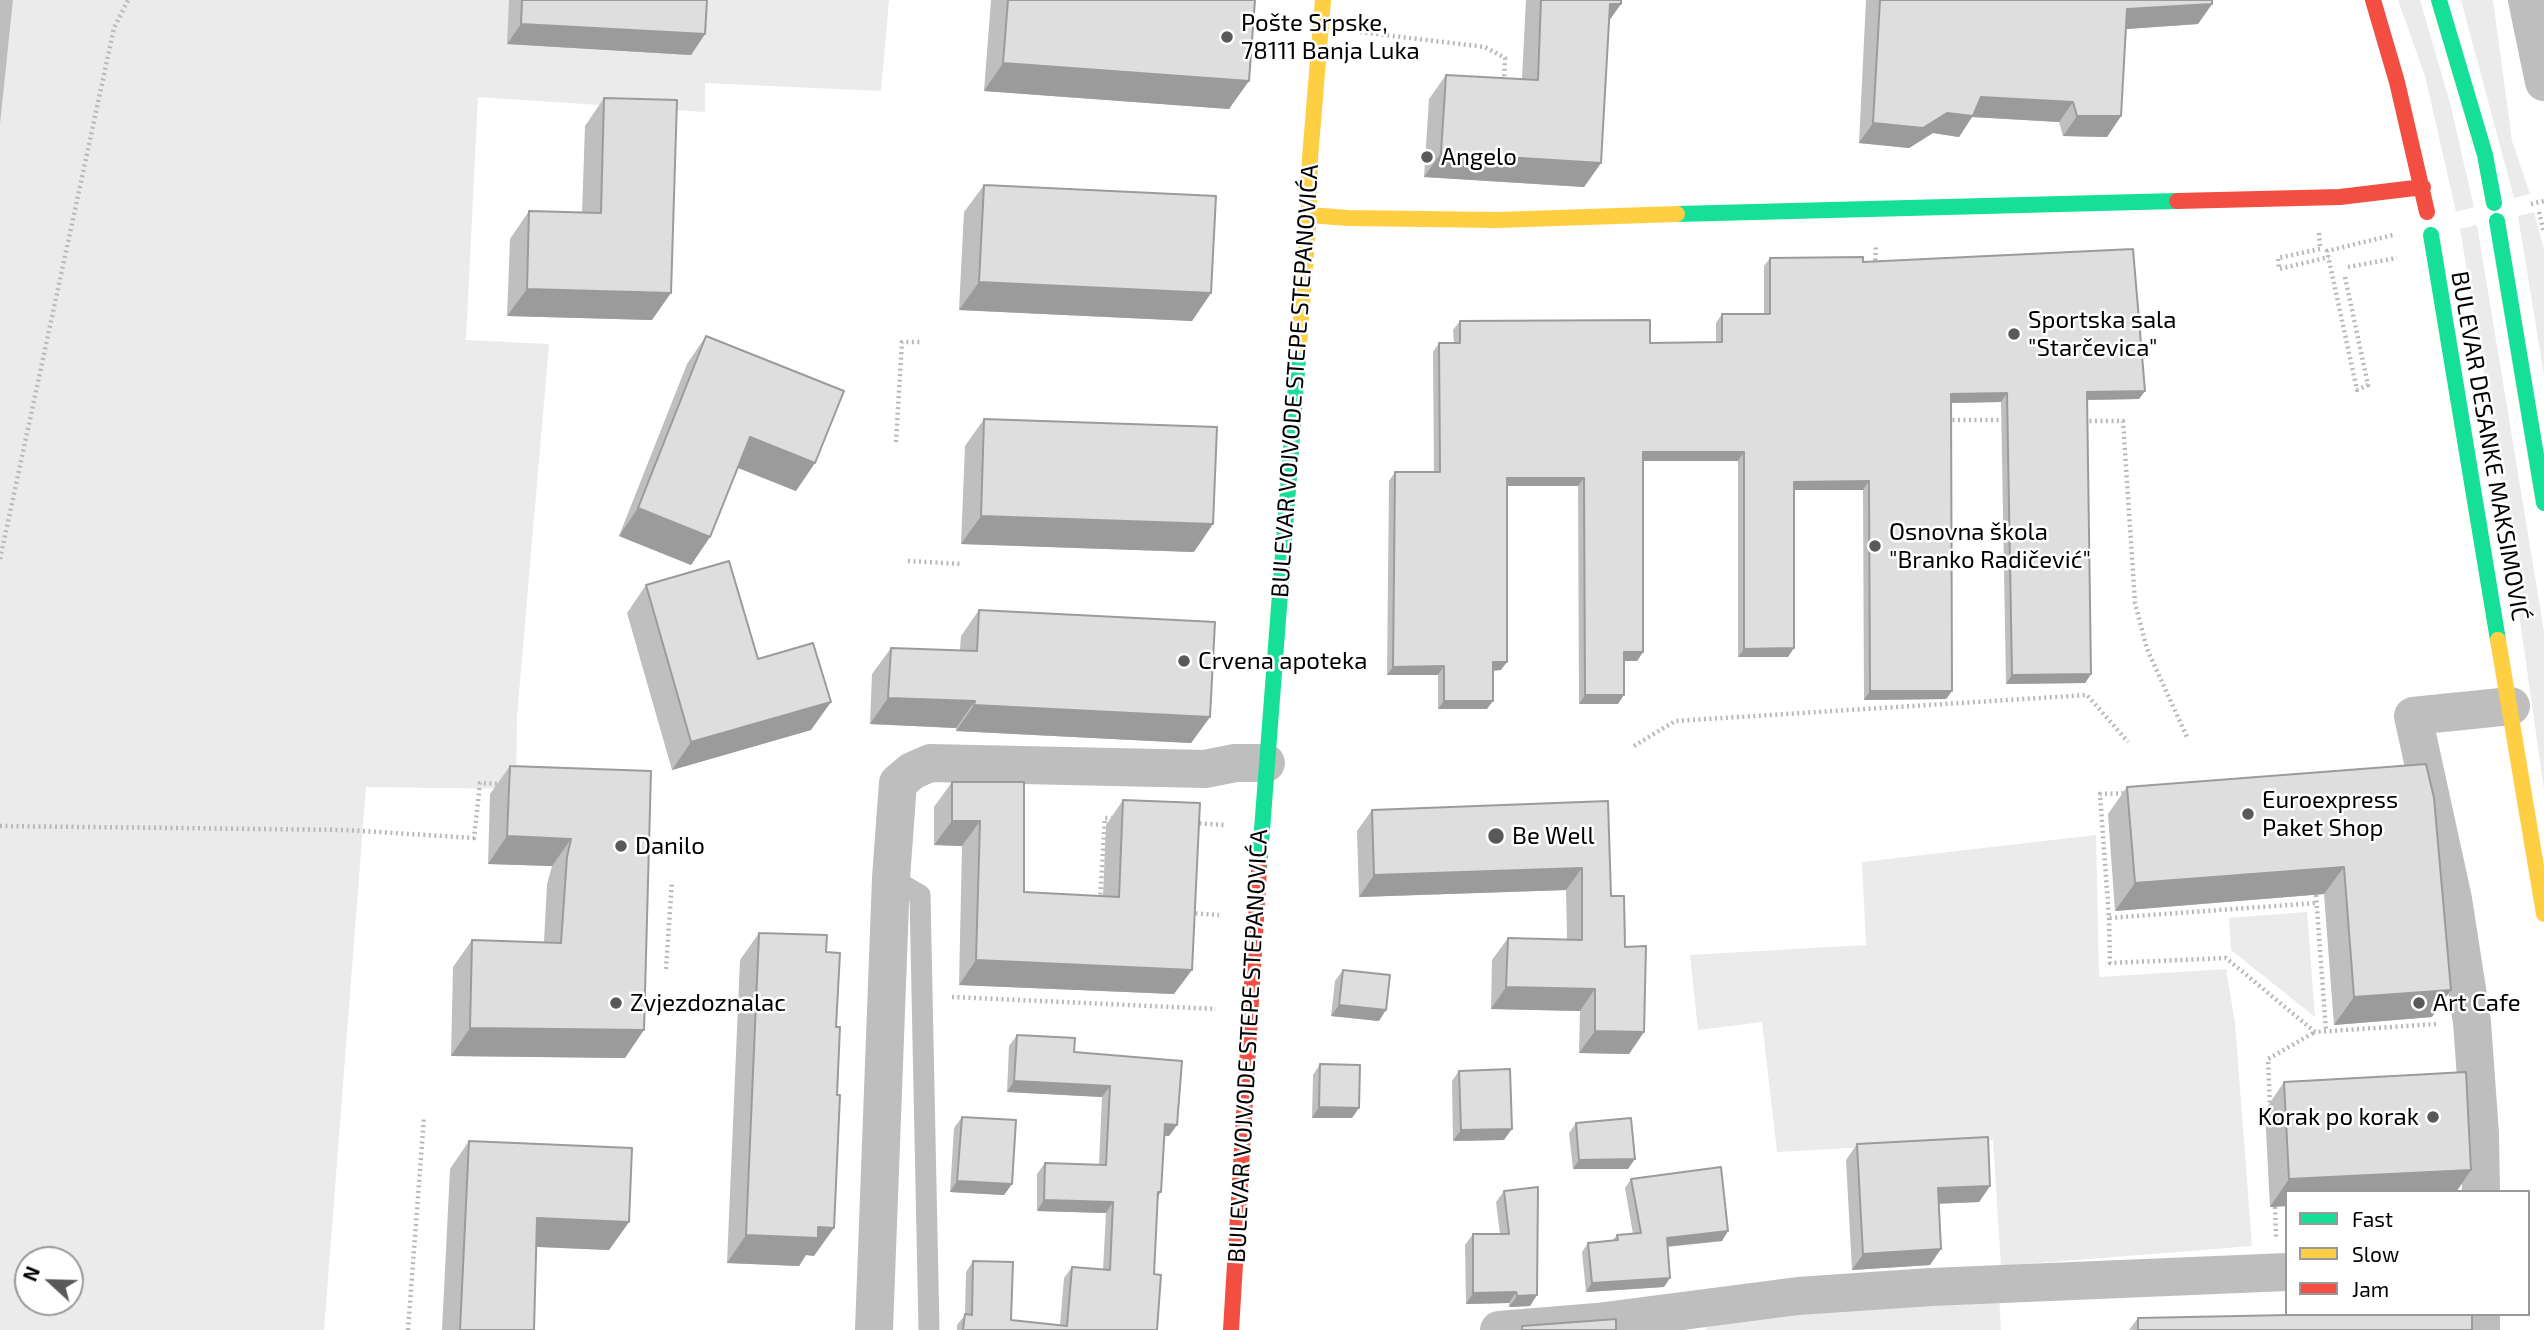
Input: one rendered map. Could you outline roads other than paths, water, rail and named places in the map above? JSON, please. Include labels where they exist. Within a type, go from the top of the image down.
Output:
[{"type":"street","name":"BULEVAR VOJVODE STEPE STEPANOVIĆA","points":[[1231,1330],[1266,763],[1323,0]]},
{"type":"street","points":[[2373,0],[2398,82],[2428,218]]},
{"type":"street","points":[[2439,0],[2485,155],[2494,203]]},
{"type":"street","points":[[2527,0],[2544,82]]},
{"type":"street","points":[[1309,215],[1497,220],[2340,197],[2423,187]]},
{"type":"street","name":"BULEVAR DESANKE MAKSIMOVIĆ","points":[[2497,221],[2544,503]]},
{"type":"street","name":"BULEVAR DESANKE MAKSIMOVIĆ","points":[[2431,235],[2544,914]]},
{"type":"street","points":[[2481,1190],[2472,1022],[2453,899],[2413,716],[2511,706]]},
{"type":"street","points":[[874,1330],[891,878],[898,783],[912,771],[930,763],[1205,769],[1235,763],[1266,763]]},
{"type":"street","points":[[1499,1330],[1597,1322],[1798,1296],[1931,1287],[2285,1272]]},
{"type":"lane","points":[[891,878],[920,895],[929,1330]]},
{"type":"place","name":"Pošte Srpske, 78111 Banja Luka","points":[[1227,37]]},
{"type":"place","name":"Angelo","points":[[1427,157]]},
{"type":"place","name":"Sportska sala \"Starčevica\"","points":[[2014,334]]},
{"type":"place","name":"Osnovna škola \"Branko Radičević\"","points":[[1875,546]]},
{"type":"place","name":"Crvena apoteka","points":[[1184,661]]},
{"type":"place","name":"Euroexpress Paket Shop","points":[[2248,814]]},
{"type":"place","name":"Be Well","points":[[1496,836]]},
{"type":"place","name":"Danilo","points":[[621,846]]},
{"type":"place","name":"Zvjezdoznalac","points":[[616,1003]]},
{"type":"place","name":"Art Cafe","points":[[2419,1003]]},
{"type":"place","name":"Korak po korak","points":[[2433,1117]]}]
